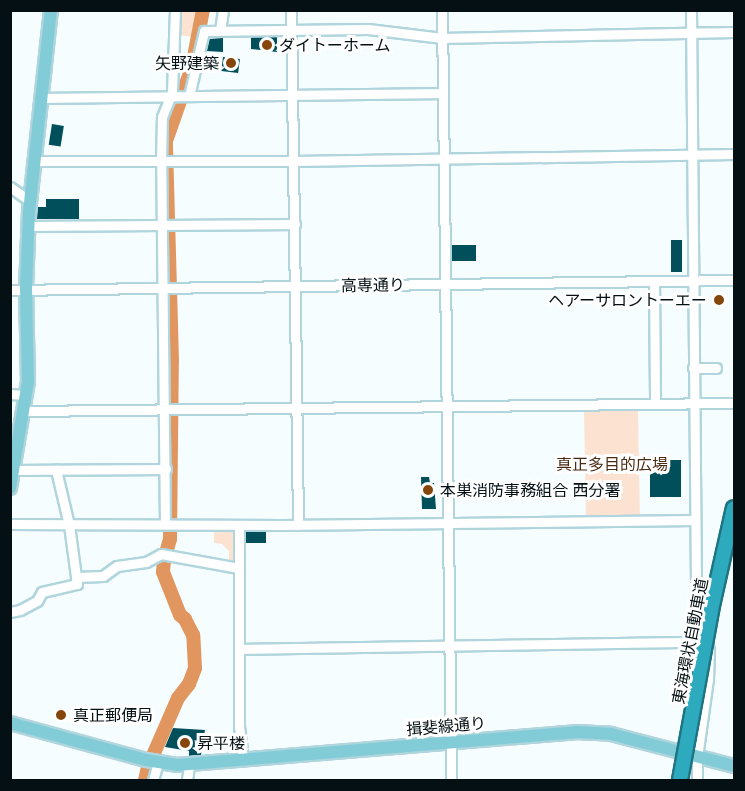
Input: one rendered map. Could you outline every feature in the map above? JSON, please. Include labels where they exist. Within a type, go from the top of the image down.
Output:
[{"type":"highway","name":"東海環状自動車道","points":[[680,780],[713,602],[735,508]]},
{"type":"main road","points":[[10,488],[25,411],[26,289],[30,201],[51,10]]},
{"type":"main road","name":"揖斐線通り","points":[[10,723],[152,762],[189,765],[595,732],[735,766]]},
{"type":"street","points":[[169,524],[165,409],[167,287],[162,225],[161,163],[162,117],[172,92],[175,10]]},
{"type":"street","points":[[220,31],[223,10]]},
{"type":"street","points":[[291,10],[298,525]]},
{"type":"street","points":[[442,10],[451,780]]},
{"type":"street","points":[[691,10],[696,581],[708,642],[708,679],[697,780]]},
{"type":"street","points":[[189,96],[204,31],[368,29],[442,38],[735,32]]},
{"type":"street","points":[[43,98],[443,93]]},
{"type":"street","points":[[35,162],[294,162],[735,154]]},
{"type":"street","points":[[10,186],[30,201]]},
{"type":"street","points":[[29,226],[295,224]]},
{"type":"street","name":"高専通り","points":[[10,290],[735,280]]},
{"type":"street","points":[[654,281],[655,404]]},
{"type":"street","points":[[693,368],[716,368]]},
{"type":"street","points":[[10,394],[26,395]]},
{"type":"street","points":[[25,411],[735,403]]},
{"type":"street","points":[[14,470],[166,469]]},
{"type":"street","points":[[10,612],[20,610],[37,601],[42,592],[74,586],[76,576],[69,525],[56,470]]},
{"type":"street","points":[[10,524],[298,525],[695,520]]},
{"type":"street","points":[[238,525],[239,726],[243,760]]},
{"type":"street","points":[[76,576],[103,576],[117,566],[146,562],[161,554],[239,568]]},
{"type":"street","points":[[240,649],[708,642]]},
{"type":"street","points":[[152,762],[153,780]]},
{"type":"street","points":[[187,780],[189,765]]},
{"type":"green space","points":[[178,11],[198,11],[193,37],[177,35]]},
{"type":"green space","name":"真正多目的広場","points":[[638,408],[640,519],[586,520],[584,409]]},
{"type":"green space","points":[[214,528],[235,528],[236,562],[229,564],[229,551],[222,544],[214,543]]},
{"type":"building","name":"ダイトーホーム","points":[[251,37],[277,37],[277,52],[251,49]]},
{"type":"building","points":[[223,38],[223,52],[206,51],[209,39]]},
{"type":"building","name":"矢野建築","points":[[223,57],[240,59],[238,73],[221,71]]},
{"type":"building","points":[[52,124],[64,126],[61,147],[49,145]]},
{"type":"building","points":[[46,199],[79,199],[79,219],[37,219],[38,207],[46,207]]},
{"type":"building","points":[[671,240],[682,240],[682,272],[671,272]]},
{"type":"building","points":[[452,245],[476,245],[476,261],[452,261]]},
{"type":"building","points":[[650,460],[681,460],[681,497],[650,497]]},
{"type":"building","name":"本巣消防事務組合 西分署","points":[[421,477],[429,477],[430,483],[434,483],[436,509],[422,509]]},
{"type":"building","points":[[246,532],[266,532],[266,543],[246,543]]},
{"type":"building","name":"昇平楼","points":[[173,728],[205,730],[201,755],[189,756],[189,751],[165,747]]},
{"type":"waterway","points":[[145,780],[148,767],[178,698],[189,684],[195,668],[193,635],[185,619],[180,615],[163,572],[170,539],[172,361],[166,141],[192,67],[203,10]]},
{"type":"place","name":"ダイトーホーム","points":[[267,45]]},
{"type":"place","name":"矢野建築","points":[[231,63]]},
{"type":"place","name":"ヘアーサロントーエー","points":[[719,300]]},
{"type":"place","name":"本巣消防事務組合 西分署","points":[[428,490]]},
{"type":"place","name":"真正郵便局","points":[[61,715]]},
{"type":"place","name":"昇平楼","points":[[185,743]]}]
